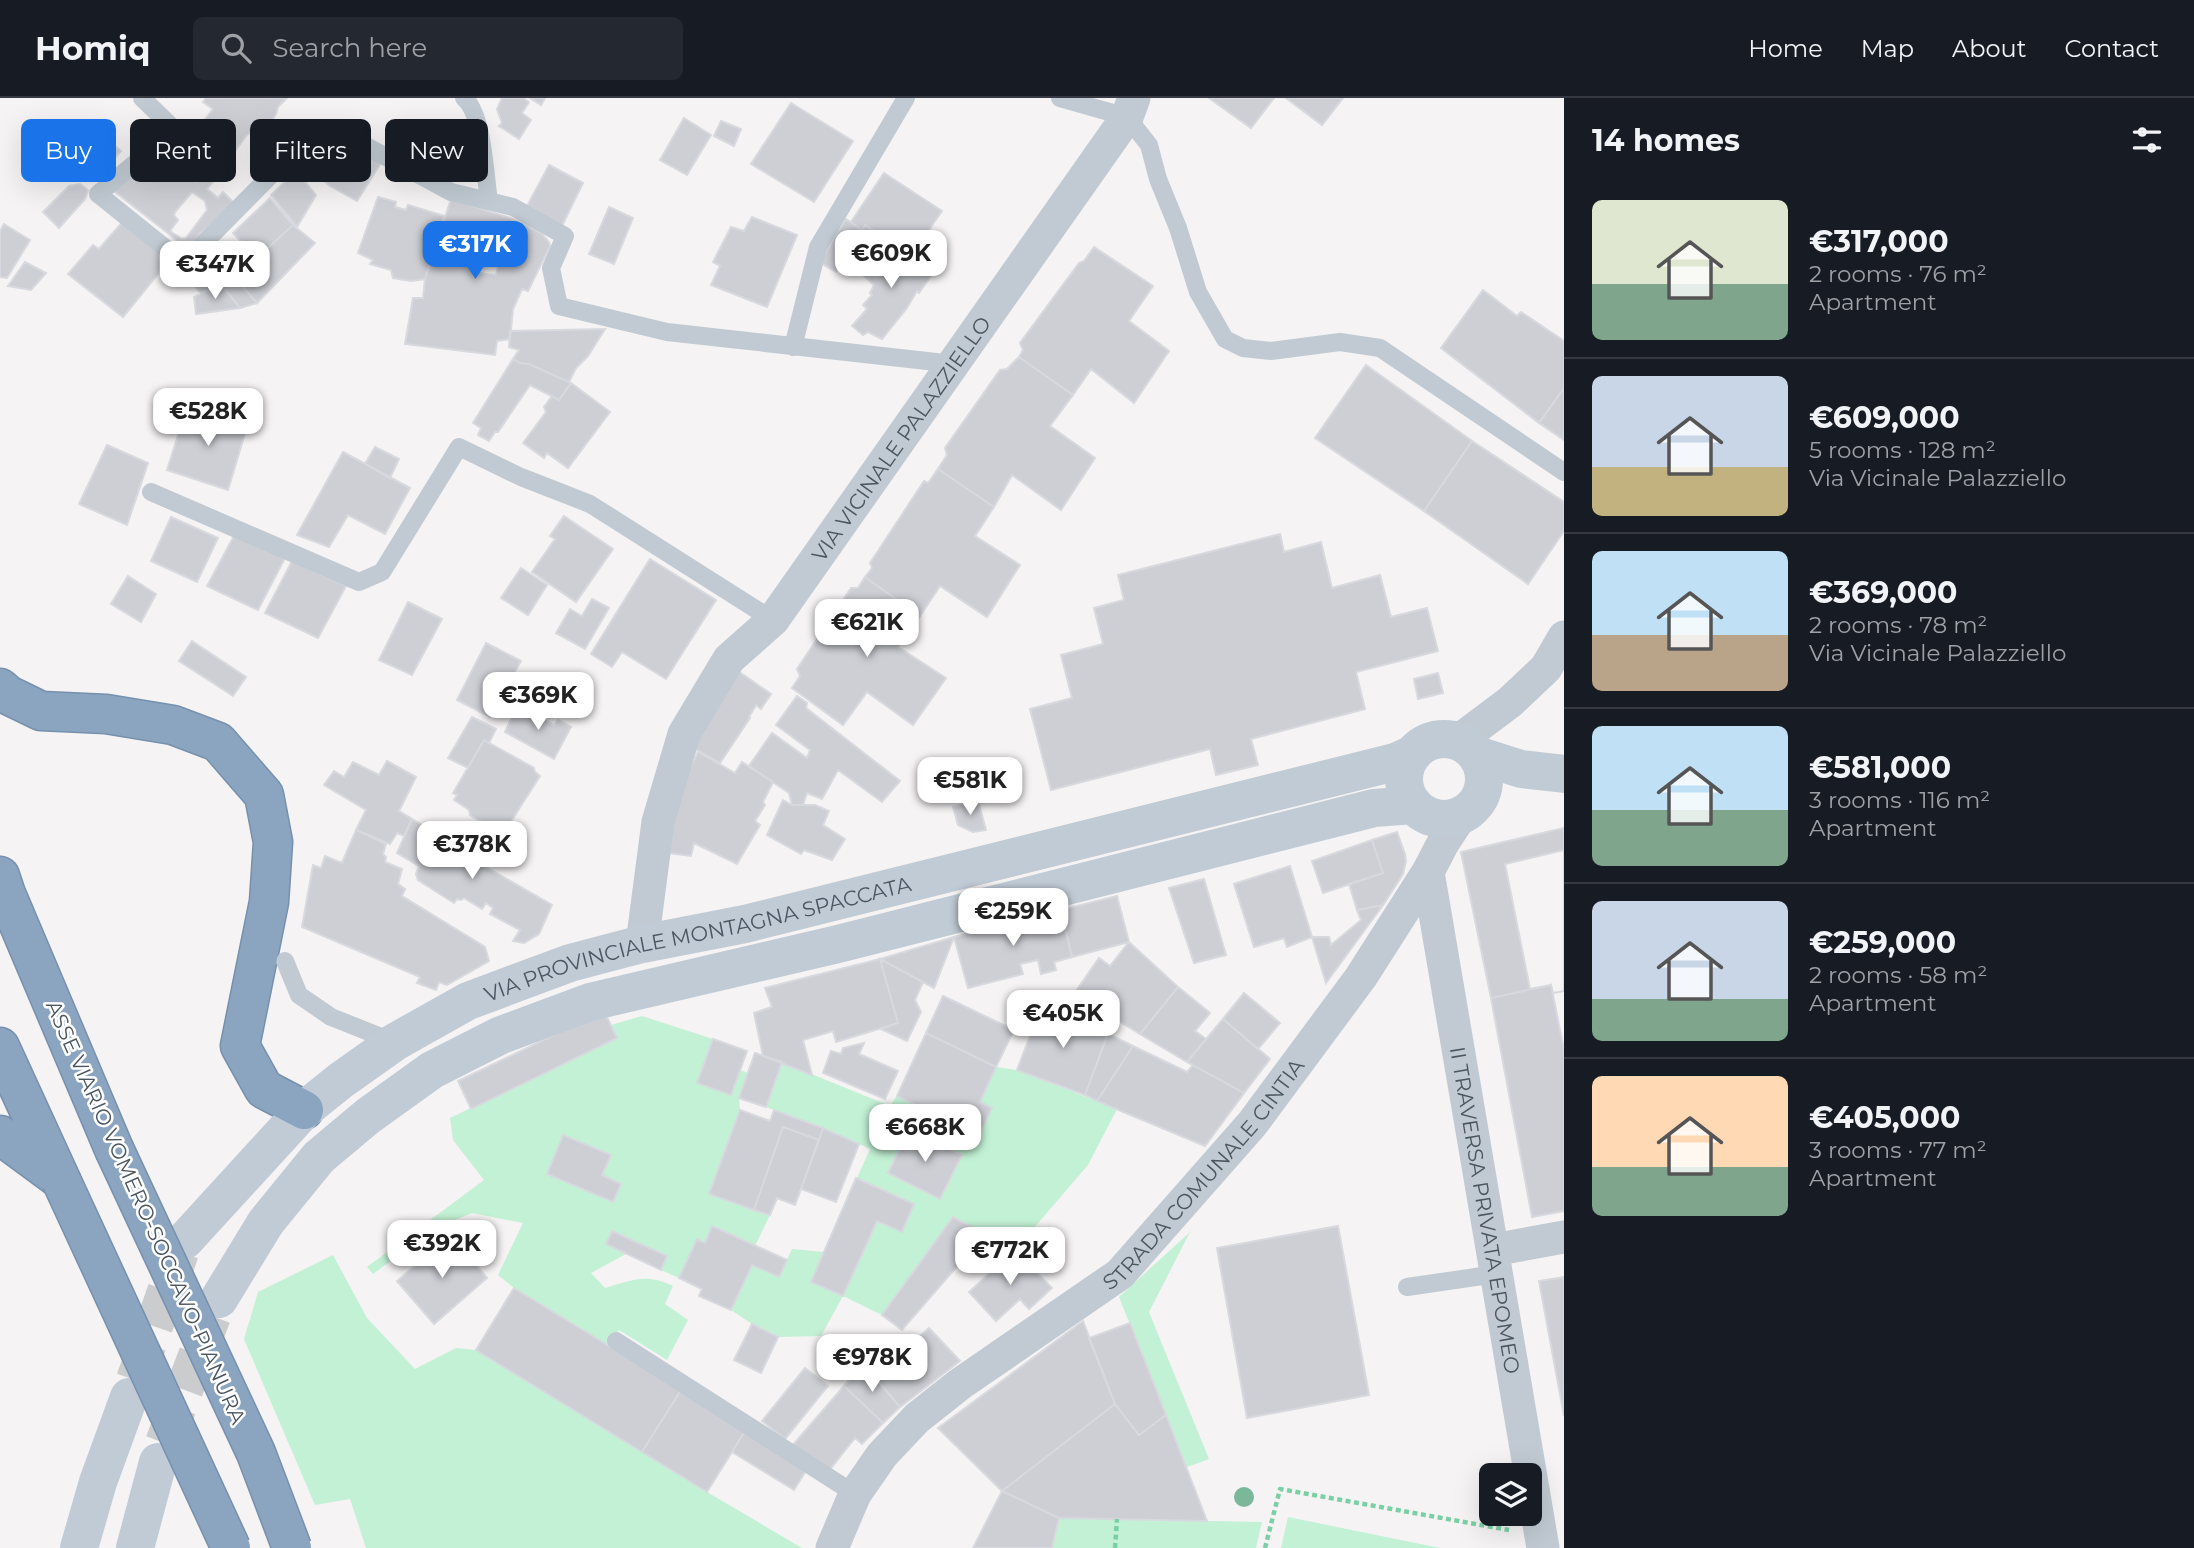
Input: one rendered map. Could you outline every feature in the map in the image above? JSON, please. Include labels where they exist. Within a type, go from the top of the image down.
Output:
[{"type":"highway","points":[[0,688],[8,695],[41,711],[106,714],[173,725],[218,743],[264,795],[273,842],[269,902],[240,1046],[264,1089],[304,1110]]},
{"type":"highway","name":"ASSE VIARIO VOMERO-SOCCAVO-PIANURA","points":[[0,876],[114,1149],[256,1453],[292,1548]]},
{"type":"highway","points":[[0,1047],[231,1548]]},
{"type":"highway","points":[[0,1135],[61,1180]]},
{"type":"street","name":"VIA VICINALE PALAZZIELLO","points":[[642,944],[658,822],[684,734],[729,659],[773,620],[1130,108]]},
{"type":"street","points":[[1468,748],[1546,668],[1564,637]]},
{"type":"street","points":[[1468,748],[1485,773],[1485,785],[1446,816],[1406,791],[1406,766],[1413,754],[1424,744],[1438,739],[1452,739],[1521,769],[1564,775]]},
{"type":"street","name":"VIA PROVINCIALE MONTAGNA SPACCATA","points":[[185,1240],[304,1110],[395,1042],[468,1001],[570,963],[642,944],[764,920],[1395,762],[1413,754]]},
{"type":"street","name":"VIA PROVINCIALE MONTAGNA SPACCATA","points":[[219,1299],[266,1223],[319,1157],[368,1115],[432,1070],[500,1035],[590,1002],[838,944],[1374,808],[1446,816],[1564,775]]},
{"type":"street","name":"STRADA COMUNALE CINTIA","points":[[832,1548],[855,1494],[882,1455],[917,1418],[960,1384],[1120,1274],[1252,1124],[1361,978],[1428,872],[1446,816]]},
{"type":"street","name":"II TRAVERSA PRIVATA EPOMEO","points":[[1428,872],[1542,1541]]},
{"type":"street","points":[[1494,1262],[1564,1237]]},
{"type":"street","points":[[79,1548],[98,1482],[129,1397]]},
{"type":"street","points":[[135,1548],[158,1462]]},
{"type":"lane","points":[[142,98],[175,130],[99,194],[184,263],[280,166],[310,142],[364,145],[451,192],[513,207],[565,236],[551,268],[559,306],[667,332],[954,364]]},
{"type":"lane","points":[[464,98],[469,102],[479,128],[489,201]]},
{"type":"lane","points":[[793,347],[818,247],[906,98]]},
{"type":"lane","points":[[1059,98],[1130,108],[1149,145],[1158,179],[1178,228],[1198,292],[1225,339],[1243,348],[1271,351],[1340,342],[1380,348],[1564,472]]},
{"type":"lane","points":[[150,492],[359,582],[382,572],[459,447],[521,477],[590,504],[773,620]]},
{"type":"lane","points":[[285,961],[299,995],[331,1017],[395,1042]]},
{"type":"lane","points":[[1407,1287],[1494,1262]]},
{"type":"lane","points":[[616,1341],[855,1494]]},
{"type":"path","points":[[1265,1548],[1280,1489],[1489,1527],[1542,1541]]},
{"type":"path","points":[[1115,1548],[1116,1519]]},
{"type":"green space","points":[[642,1016],[713,1039],[697,1083],[731,1095],[740,1070],[748,1073],[739,1098],[740,1110],[709,1193],[770,1215],[755,1246],[712,1227],[705,1243],[697,1240],[679,1278],[661,1270],[667,1256],[612,1231],[606,1244],[626,1254],[591,1273],[605,1288],[632,1280],[647,1279],[673,1286],[665,1304],[688,1320],[667,1360],[619,1330],[609,1346],[514,1288],[498,1275],[523,1223],[472,1213],[435,1228],[373,1274],[367,1267],[484,1180],[453,1140],[450,1118],[617,1038],[611,1025]],"holes":[[[563,1136],[611,1155],[602,1175],[621,1184],[613,1202],[547,1174]]]},
{"type":"green space","points":[[782,1062],[890,1106],[897,1096],[979,1134],[992,1108],[980,1102],[996,1067],[1017,1070],[1117,1109],[1088,1165],[1015,1250],[953,1217],[882,1315],[843,1296],[821,1336],[778,1337],[731,1310],[752,1265],[779,1277],[792,1249],[824,1252],[870,1149],[766,1107]]},
{"type":"green space","points":[[1190,1232],[1149,1312],[1209,1459],[1187,1467],[1119,1297]]},
{"type":"green space","points":[[333,1255],[367,1318],[415,1369],[456,1348],[476,1350],[802,1548],[366,1548],[350,1499],[315,1505],[244,1339],[258,1292]]},
{"type":"green space","points":[[1288,1517],[1440,1548],[1281,1548]]},
{"type":"green space","points":[[1059,1518],[1262,1522],[1256,1548],[1052,1548]]},
{"type":"building","points":[[206,98],[287,98],[278,107],[272,119],[250,119],[250,133],[236,150],[236,119],[205,119],[213,109],[203,102]]},
{"type":"building","points":[[502,98],[523,98],[529,102],[522,113],[531,120],[519,139],[499,126],[502,123],[497,109]]},
{"type":"building","points":[[530,98],[545,98],[541,105]]},
{"type":"building","points":[[1209,98],[1274,98],[1251,128]]},
{"type":"building","points":[[1286,98],[1343,98],[1322,125]]},
{"type":"building","points":[[791,103],[853,141],[814,202],[751,164]]},
{"type":"building","points":[[684,118],[711,135],[687,175],[660,160]]},
{"type":"building","points":[[721,121],[741,129],[734,146],[714,136]]},
{"type":"building","points":[[371,157],[382,161],[371,179]]},
{"type":"building","points":[[549,165],[583,183],[562,226],[526,208]]},
{"type":"building","points":[[884,173],[942,211],[915,250],[939,266],[933,273],[865,225],[862,230],[851,222]]},
{"type":"building","points":[[130,178],[130,182],[213,182],[207,189],[218,198],[223,192],[234,203],[200,233],[195,241],[178,241],[114,191]],"holes":[[[192,192],[205,201],[207,210],[186,238],[182,239],[170,231],[178,220],[175,212]]]},
{"type":"building","points":[[285,182],[305,182],[316,195],[297,227],[271,195]]},
{"type":"building","points":[[325,182],[369,182],[357,201]]},
{"type":"building","points":[[80,184],[88,190],[85,199],[59,228],[43,212],[69,186]]},
{"type":"building","points":[[378,197],[396,202],[395,207],[406,210],[408,205],[444,216],[425,279],[411,281],[393,278],[391,270],[370,264],[373,260],[358,253]]},
{"type":"building","points":[[270,198],[293,225],[257,258],[233,233]]},
{"type":"building","points":[[451,199],[510,218],[541,233],[549,242],[550,246],[528,291],[522,289],[513,309],[510,339],[497,341],[495,355],[405,344],[413,298],[423,298],[425,279]],"holes":[[[483,252],[502,252],[496,275],[479,273]]]},
{"type":"building","points":[[609,207],[633,218],[614,264],[589,254]]},
{"type":"building","points":[[752,217],[797,235],[767,307],[711,285],[720,266],[713,262],[731,227],[744,231]]},
{"type":"building","points":[[846,219],[862,230],[836,272],[819,262]]},
{"type":"building","points":[[124,220],[172,257],[123,317],[68,274],[93,245],[99,249]]},
{"type":"building","points":[[4,224],[30,240],[7,278],[0,277],[0,231]]},
{"type":"building","points":[[293,225],[315,243],[257,303],[226,267],[243,248],[247,247],[257,258]]},
{"type":"building","points":[[865,225],[889,241],[866,271],[846,258]]},
{"type":"building","points":[[889,241],[933,273],[882,339],[868,332],[863,335],[852,326],[867,309],[863,305],[872,295],[870,293],[874,285],[863,275]]},
{"type":"building","points":[[1094,247],[1153,286],[1129,321],[1169,351],[1134,403],[1091,369],[1073,395],[1019,357],[1023,350],[1020,343],[1079,263],[1084,261]]},
{"type":"building","points":[[25,262],[46,273],[31,290],[8,286]]},
{"type":"building","points":[[200,263],[221,284],[201,293],[186,277]]},
{"type":"building","points":[[235,278],[257,303],[240,308],[223,287]]},
{"type":"building","points":[[221,284],[240,308],[196,314],[194,297]]},
{"type":"building","points":[[1483,290],[1517,316],[1521,312],[1564,341],[1564,388],[1539,423],[1441,348]]},
{"type":"building","points":[[605,329],[569,382],[513,359],[519,350],[509,347],[510,331]]},
{"type":"building","points":[[1019,357],[1073,395],[1050,426],[1095,458],[1061,510],[1012,475],[994,507],[938,469],[947,455],[945,448],[1000,370],[1007,369]]},
{"type":"building","points":[[513,359],[571,383],[559,400],[530,385],[489,441],[478,435],[481,428],[473,423]]},
{"type":"building","points":[[1366,365],[1472,441],[1424,511],[1315,438]]},
{"type":"building","points":[[571,383],[610,412],[568,468],[547,453],[544,458],[523,443],[546,412],[544,407],[552,396],[559,400]]},
{"type":"building","points":[[1564,388],[1564,440],[1539,423]]},
{"type":"building","points":[[211,406],[242,418],[239,429],[246,430],[228,490],[167,470],[185,413],[207,419]]},
{"type":"building","points":[[1472,441],[1564,502],[1564,531],[1528,584],[1424,511]]},
{"type":"building","points":[[107,445],[148,463],[127,525],[79,504]]},
{"type":"building","points":[[375,447],[399,459],[390,478],[365,464]]},
{"type":"building","points":[[343,452],[410,488],[385,534],[348,515],[329,547],[297,535]]},
{"type":"building","points":[[938,469],[994,507],[975,536],[1020,565],[987,617],[940,586],[920,616],[865,577],[872,568],[870,563],[924,481],[928,483]]},
{"type":"building","points":[[564,516],[613,549],[576,602],[532,572],[555,539],[550,536]]},
{"type":"building","points":[[171,517],[218,538],[197,582],[151,561]]},
{"type":"building","points":[[235,534],[285,558],[258,610],[207,586]]},
{"type":"building","points":[[1280,534],[1284,552],[1321,542],[1332,588],[1380,575],[1391,617],[1427,608],[1438,651],[1356,672],[1365,709],[1251,739],[1258,765],[1216,775],[1210,749],[1051,790],[1030,709],[1072,698],[1061,655],[1103,644],[1094,608],[1124,600],[1118,575]]},
{"type":"building","points":[[650,559],[716,600],[666,679],[622,652],[612,667],[591,654]]},
{"type":"building","points":[[292,561],[346,586],[318,638],[265,613]]},
{"type":"building","points":[[521,568],[547,585],[528,615],[501,598]]},
{"type":"building","points":[[128,576],[156,594],[141,622],[111,604]]},
{"type":"building","points":[[865,577],[920,616],[898,647],[946,678],[913,725],[867,692],[843,725],[792,688],[800,676],[797,669],[851,588],[858,588]]},
{"type":"building","points":[[592,599],[609,608],[585,649],[556,633],[570,609],[582,616]]},
{"type":"building","points":[[408,602],[442,619],[412,675],[379,660]]},
{"type":"building","points":[[192,641],[246,677],[233,696],[179,661]]},
{"type":"building","points":[[486,643],[521,661],[490,717],[457,700]]},
{"type":"building","points":[[735,669],[771,694],[761,709],[756,705],[720,763],[691,747]]},
{"type":"building","points":[[1438,673],[1443,693],[1418,699],[1414,679]]},
{"type":"building","points":[[797,696],[807,703],[806,708],[900,781],[882,802],[838,770],[822,799],[807,793],[803,805],[792,805],[789,793],[749,766],[772,733],[807,758],[810,750],[776,725]]},
{"type":"building","points":[[517,706],[554,725],[558,720],[571,727],[554,759],[505,732]]},
{"type":"building","points":[[472,717],[496,729],[489,743],[484,740],[468,768],[448,758]]},
{"type":"building","points":[[484,740],[534,768],[540,776],[503,834],[470,815],[469,810],[454,800],[457,795],[453,793]]},
{"type":"building","points":[[698,752],[735,773],[742,762],[773,782],[763,802],[765,805],[755,821],[760,825],[737,864],[694,843],[691,856],[667,853],[684,780]]},
{"type":"building","points":[[387,761],[416,777],[399,811],[412,819],[404,836],[397,833],[390,844],[356,830],[366,810],[324,785],[334,771],[344,777],[353,762],[379,775]]},
{"type":"building","points":[[783,800],[792,805],[815,805],[829,811],[823,825],[845,839],[832,860],[804,850],[801,854],[767,835]]},
{"type":"building","points":[[978,801],[986,830],[973,832],[958,825],[953,807]]},
{"type":"building","points":[[412,819],[486,862],[484,866],[552,905],[539,934],[524,943],[513,941],[520,930],[490,914],[493,908],[486,903],[482,909],[464,898],[457,899],[454,903],[418,880],[416,874],[419,866],[397,853]]},
{"type":"building","points":[[1564,828],[1564,991],[1553,993],[1551,985],[1491,998],[1461,852]]},
{"type":"building","points":[[356,830],[386,844],[383,854],[386,857],[385,862],[402,869],[398,884],[405,889],[402,896],[485,947],[489,961],[447,985],[439,982],[436,990],[417,983],[420,977],[302,927],[313,865],[321,868],[325,856],[342,863]]},
{"type":"building","points":[[1397,832],[1406,861],[1403,874],[1383,905],[1357,910],[1349,884],[1383,873],[1372,840]]},
{"type":"building","points":[[1372,840],[1383,873],[1323,893],[1312,861]]},
{"type":"building","points":[[1564,850],[1564,991],[1553,993],[1551,985],[1530,989],[1505,864]]},
{"type":"building","points":[[1290,866],[1312,937],[1287,947],[1284,938],[1254,947],[1234,884]]},
{"type":"building","points":[[1204,879],[1226,955],[1194,963],[1169,888]]},
{"type":"building","points":[[1117,896],[1129,942],[1072,957],[1061,910]]},
{"type":"building","points":[[1383,905],[1326,983],[1312,937],[1329,937],[1331,945],[1361,920],[1357,910]]},
{"type":"building","points":[[1061,910],[1072,957],[1054,962],[1056,970],[1041,974],[1038,960],[1020,964],[1023,974],[968,988],[954,937]]},
{"type":"building","points":[[954,937],[934,988],[880,959]]},
{"type":"building","points":[[1129,942],[1178,987],[1140,1034],[1074,994],[1099,958],[1110,966]]},
{"type":"building","points":[[880,959],[923,982],[915,1000],[921,1012],[907,1041],[881,1029],[898,1023]]},
{"type":"building","points":[[880,959],[898,1023],[836,1042],[833,1031],[803,1040],[812,1075],[763,1056],[754,1013],[772,1007],[765,988]]},
{"type":"building","points":[[1551,985],[1564,1050],[1564,1211],[1532,1217],[1491,998]]},
{"type":"building","points":[[1178,987],[1210,1013],[1195,1031],[1206,1039],[1187,1062],[1140,1034]]},
{"type":"building","points":[[1244,993],[1280,1023],[1258,1049],[1223,1019]]},
{"type":"building","points":[[943,996],[1014,1030],[996,1067],[926,1033]]},
{"type":"building","points":[[1042,1005],[1109,1030],[1085,1095],[1017,1070]]},
{"type":"building","points":[[604,1011],[617,1038],[471,1109],[458,1081]]},
{"type":"building","points":[[1223,1019],[1270,1059],[1244,1093],[1187,1062]]},
{"type":"building","points":[[926,1033],[996,1067],[980,1102],[992,1108],[979,1135],[897,1096]]},
{"type":"building","points":[[1108,1034],[1133,1046],[1097,1101],[1085,1095]]},
{"type":"building","points":[[713,1039],[747,1051],[731,1095],[697,1083]]},
{"type":"building","points":[[864,1043],[859,1054],[898,1071],[885,1099],[823,1073],[831,1051],[841,1054],[843,1048]]},
{"type":"building","points":[[1133,1046],[1187,1072],[1193,1065],[1244,1093],[1205,1146],[1097,1101]]},
{"type":"building","points":[[755,1053],[782,1062],[766,1107],[739,1098]]},
{"type":"building","points":[[740,1110],[770,1121],[774,1110],[823,1128],[819,1140],[783,1127],[754,1210],[709,1194]]},
{"type":"building","points":[[783,1127],[819,1140],[795,1205],[777,1198],[770,1215],[754,1210]]},
{"type":"building","points":[[823,1128],[859,1144],[836,1202],[801,1189]]},
{"type":"building","points":[[909,1130],[962,1155],[940,1199],[888,1173]]},
{"type":"building","points":[[563,1135],[611,1155],[602,1175],[621,1184],[613,1202],[547,1174]]},
{"type":"building","points":[[856,1178],[914,1204],[902,1232],[877,1221],[843,1296],[811,1282]]},
{"type":"building","points":[[953,1217],[985,1234],[902,1330],[882,1315]]},
{"type":"building","points":[[712,1226],[787,1260],[779,1277],[752,1265],[731,1310],[699,1296],[702,1289],[679,1278],[697,1239],[705,1243]]},
{"type":"building","points":[[1338,1226],[1369,1395],[1247,1418],[1217,1248]]},
{"type":"building","points":[[612,1231],[667,1256],[661,1270],[606,1244]]},
{"type":"building","points":[[451,1235],[487,1278],[434,1324],[397,1281]]},
{"type":"building","points":[[1015,1250],[1052,1288],[1029,1309],[1020,1299],[996,1321],[969,1292]]},
{"type":"building","points":[[1564,1277],[1564,1416],[1539,1281]]},
{"type":"building","points":[[514,1288],[681,1390],[642,1452],[476,1350]]},
{"type":"building","points":[[1083,1321],[1115,1404],[1002,1491],[938,1428]]},
{"type":"building","points":[[1130,1323],[1166,1415],[1139,1435],[1115,1404],[1089,1338]]},
{"type":"building","points":[[752,1324],[778,1337],[761,1373],[734,1360]]},
{"type":"building","points":[[929,1328],[960,1361],[900,1407],[875,1377]]},
{"type":"building","points":[[863,1364],[900,1407],[883,1423],[844,1386]]},
{"type":"building","points":[[805,1368],[828,1386],[785,1439],[762,1421]]},
{"type":"building","points":[[844,1386],[883,1423],[862,1444],[855,1438],[828,1472],[791,1447]]},
{"type":"building","points":[[681,1390],[745,1431],[707,1492],[642,1452]]},
{"type":"building","points":[[1115,1404],[1139,1435],[1166,1415],[1207,1521],[1059,1518],[1002,1491]]},
{"type":"building","points":[[745,1431],[807,1469],[794,1490],[732,1452]]},
{"type":"building","points":[[1002,1491],[1059,1518],[1052,1548],[973,1548]]},
{"type":"tunnel","points":[[135,1380],[180,1252]]},
{"type":"tunnel","points":[[164,1443],[212,1316]]}]
